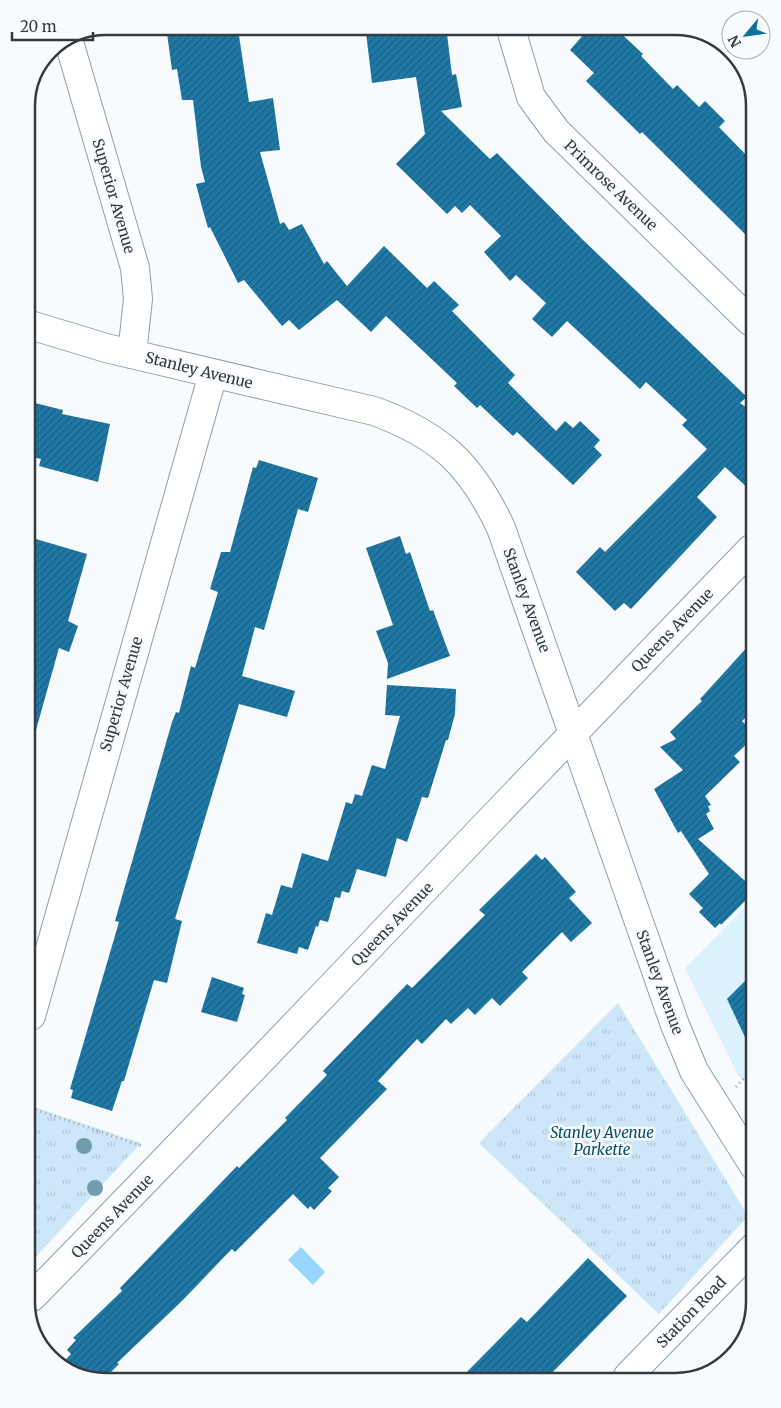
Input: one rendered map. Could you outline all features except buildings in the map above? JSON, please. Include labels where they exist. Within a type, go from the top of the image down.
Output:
[{"type":"street","name":"Primrose Avenue","points":[[512,35],[524,80],[538,110],[563,138],[746,317]]},
{"type":"street","name":"Superior Avenue","points":[[70,46],[135,268],[138,299],[132,354]]},
{"type":"street","name":"Stanley Avenue","points":[[35,326],[132,354],[374,411],[423,432],[458,462],[479,486],[501,528],[574,733],[598,811],[674,1025],[694,1071],[746,1153]]},
{"type":"street","name":"Superior Avenue","points":[[35,1002],[213,374]]},
{"type":"street","name":"Queens Avenue","points":[[35,1294],[171,1156],[746,554]]},
{"type":"street","name":"Station Road","points":[[631,1373],[746,1255]]},
{"type":"path","points":[[35,1109],[171,1156]]},
{"type":"shaded area","points":[[746,906],[746,1083],[738,1075],[685,968]]},
{"type":"green space","name":"Stanley Avenue Parkette","points":[[618,1003],[746,1213],[746,1218],[659,1314],[479,1143]]},
{"type":"green space","points":[[35,1107],[141,1143],[35,1258]]},
{"type":"water","points":[[301,1247],[325,1272],[313,1285],[288,1260]]}]
